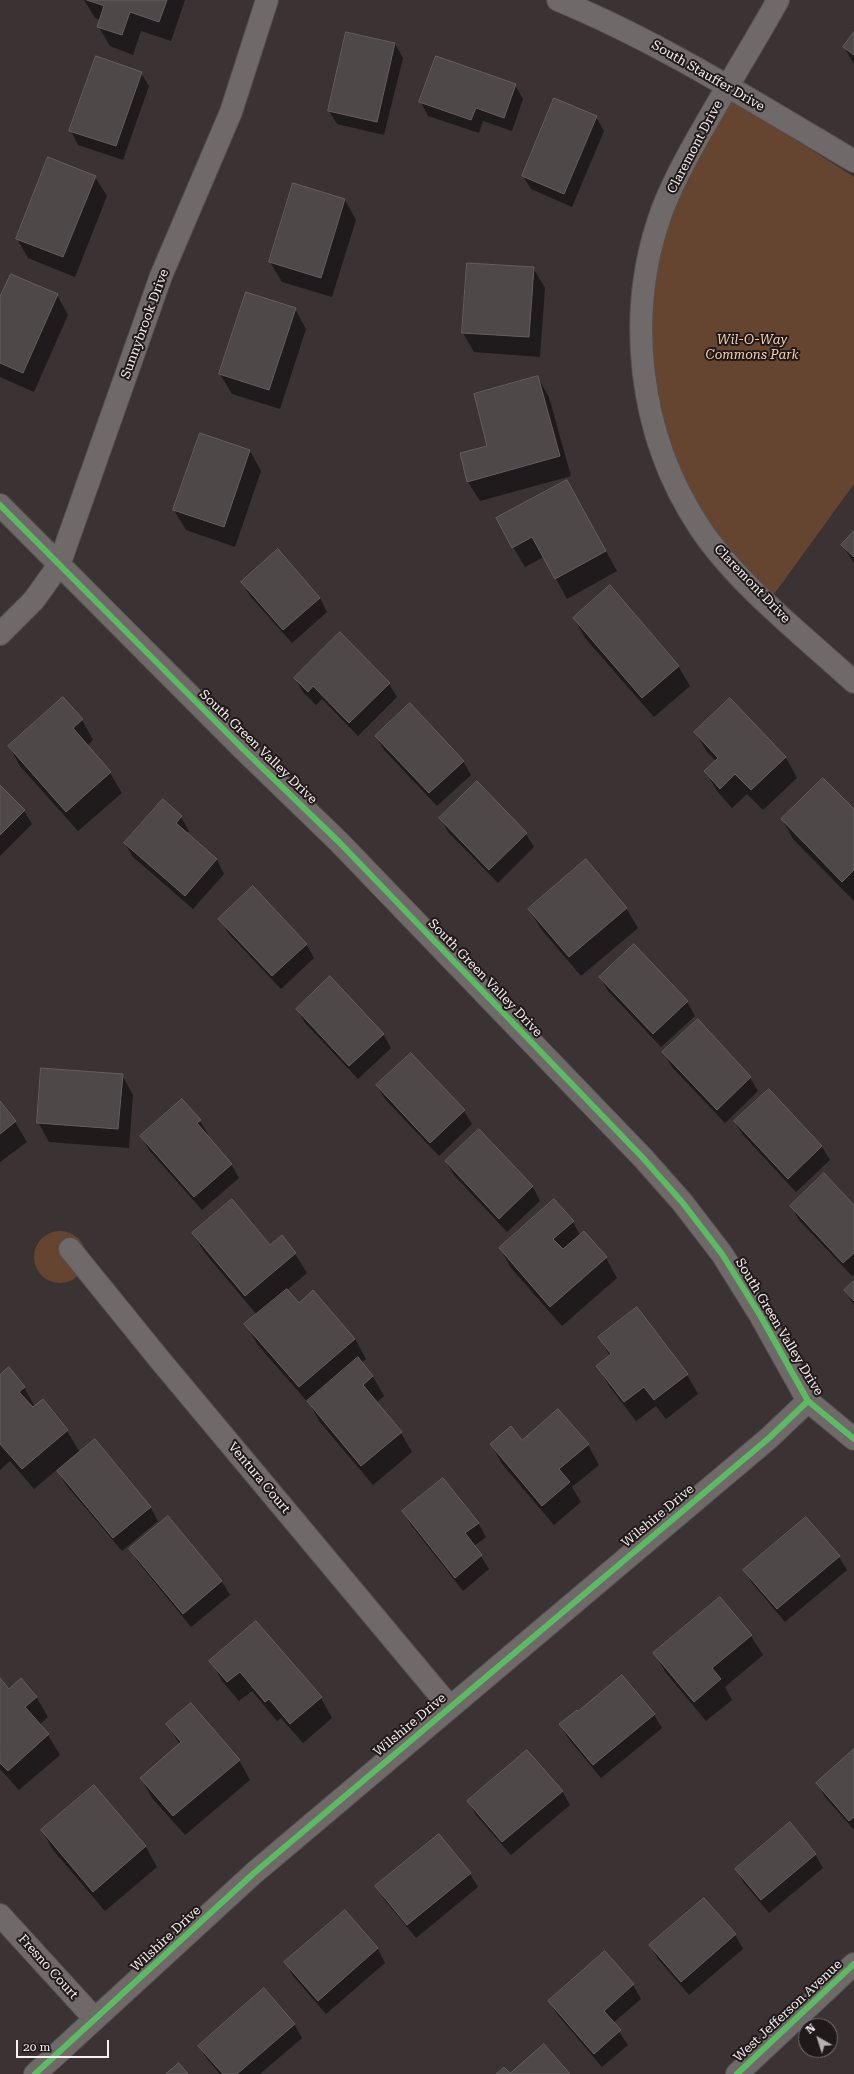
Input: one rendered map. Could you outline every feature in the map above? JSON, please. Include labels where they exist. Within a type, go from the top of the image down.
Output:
[{"type":"street","name":"Sunnybrook Drive","points":[[0,634],[34,600],[59,565],[161,276],[231,112],[267,0]]},
{"type":"street","name":"South Stauffer Drive","points":[[558,0],[607,20],[728,87],[854,161]]},
{"type":"street","name":"Claremont Drive","points":[[778,0],[681,169],[663,209],[647,265],[642,295],[641,334],[643,374],[650,414],[662,449],[682,498],[700,528],[727,562],[755,591],[854,682]]},
{"type":"street","name":"South Green Valley Drive","points":[[0,505],[243,749],[339,842],[643,1158],[682,1202],[722,1254],[760,1315],[808,1401],[854,1439]]},
{"type":"street","name":"Ventura Court","points":[[70,1250],[160,1360],[450,1706]]},
{"type":"street","name":"Wilshire Drive","points":[[35,2074],[254,1873],[769,1438],[808,1401]]},
{"type":"street","name":"Fresno Court","points":[[0,1916],[95,2020]]},
{"type":"street","name":"West Jefferson Avenue","points":[[737,2074],[854,1964]]},
{"type":"green space","name":"Wil-O-Way Commons Park","points":[[730,98],[854,177],[854,484],[772,597],[714,534],[682,474],[656,412],[649,355],[653,281],[671,208]]},
{"type":"green space","points":[[60,1231],[70,1233],[78,1239],[84,1247],[86,1257],[84,1267],[78,1275],[70,1281],[60,1283],[50,1281],[42,1275],[36,1267],[34,1257],[36,1247],[42,1239],[50,1233]]},
{"type":"building","points":[[87,0],[167,0],[159,22],[130,12],[122,35],[97,27],[104,6]]},
{"type":"building","points":[[346,32],[395,43],[377,122],[328,111]]},
{"type":"building","points":[[854,32],[854,55],[843,47]]},
{"type":"building","points":[[96,56],[142,72],[116,146],[69,131]]},
{"type":"building","points":[[436,56],[516,84],[504,118],[476,108],[471,120],[419,102]]},
{"type":"building","points":[[554,98],[597,116],[564,194],[522,176]]},
{"type":"building","points":[[48,157],[96,176],[63,257],[16,239]]},
{"type":"building","points":[[293,183],[345,199],[321,278],[269,262]]},
{"type":"building","points":[[467,263],[534,267],[529,337],[462,333]]},
{"type":"building","points":[[11,274],[58,294],[23,373],[0,363],[0,297]]},
{"type":"building","points":[[246,292],[296,308],[269,390],[219,374]]},
{"type":"building","points":[[538,376],[560,456],[467,482],[460,453],[487,446],[474,394]]},
{"type":"building","points":[[200,433],[250,450],[224,527],[173,510]]},
{"type":"building","points":[[567,480],[606,551],[555,579],[532,537],[512,548],[496,518]]},
{"type":"building","points":[[854,531],[854,557],[841,545]]},
{"type":"building","points":[[278,549],[320,598],[283,630],[241,582]]},
{"type":"building","points":[[610,585],[679,666],[642,698],[573,618]]},
{"type":"building","points":[[340,632],[390,683],[349,723],[313,686],[308,692],[294,678]]},
{"type":"building","points":[[63,697],[83,719],[73,728],[111,772],[66,812],[8,746]]},
{"type":"building","points":[[730,698],[786,757],[751,790],[735,774],[720,789],[704,771],[718,758],[694,732]]},
{"type":"building","points":[[410,703],[464,761],[429,793],[375,736]]},
{"type":"building","points":[[823,778],[854,809],[854,870],[842,882],[781,819]]},
{"type":"building","points":[[477,781],[527,833],[489,870],[439,818]]},
{"type":"building","points":[[0,785],[25,810],[0,835]]},
{"type":"building","points":[[163,799],[182,816],[176,823],[217,859],[185,896],[124,843]]},
{"type":"building","points":[[586,859],[627,908],[569,957],[528,909]]},
{"type":"building","points":[[253,886],[307,944],[272,976],[218,919]]},
{"type":"building","points":[[634,944],[688,1001],[653,1034],[599,977]]},
{"type":"building","points":[[330,976],[384,1034],[349,1066],[296,1009]]},
{"type":"building","points":[[698,1019],[751,1077],[717,1110],[662,1052]]},
{"type":"building","points":[[411,1053],[465,1110],[430,1143],[376,1085]]},
{"type":"building","points":[[41,1068],[123,1074],[118,1129],[37,1123]]},
{"type":"building","points":[[769,1089],[822,1146],[788,1179],[734,1121]]},
{"type":"building","points":[[182,1099],[201,1120],[197,1123],[232,1164],[194,1197],[140,1136]]},
{"type":"building","points":[[0,1101],[16,1121],[0,1134]]},
{"type":"building","points":[[479,1129],[533,1186],[499,1219],[445,1161]]},
{"type":"building","points":[[824,1173],[854,1205],[854,1253],[843,1263],[790,1206]]},
{"type":"building","points":[[232,1199],[270,1245],[282,1235],[296,1253],[245,1296],[192,1233]]},
{"type":"building","points":[[554,1199],[574,1221],[553,1239],[563,1249],[584,1231],[607,1257],[550,1307],[499,1248]]},
{"type":"building","points":[[854,1281],[854,1301],[844,1290]]},
{"type":"building","points":[[287,1289],[299,1303],[313,1290],[355,1339],[299,1387],[244,1324]]},
{"type":"building","points":[[637,1307],[688,1374],[654,1400],[644,1387],[624,1402],[596,1366],[611,1354],[598,1337]]},
{"type":"building","points":[[358,1357],[373,1376],[363,1385],[402,1432],[361,1466],[307,1401]]},
{"type":"building","points":[[9,1367],[25,1387],[19,1392],[33,1407],[43,1399],[68,1430],[22,1469],[0,1444],[0,1375]]},
{"type":"building","points":[[558,1409],[589,1444],[559,1469],[570,1482],[542,1506],[490,1444],[511,1426],[522,1440]]},
{"type":"building","points":[[95,1439],[151,1507],[113,1538],[57,1471]]},
{"type":"building","points":[[443,1478],[479,1523],[465,1533],[482,1555],[455,1578],[402,1511]]},
{"type":"building","points":[[168,1516],[222,1581],[183,1614],[129,1549]]},
{"type":"building","points":[[806,1517],[840,1556],[777,1609],[743,1570]]},
{"type":"building","points":[[720,1597],[752,1635],[712,1668],[721,1679],[694,1702],[653,1653]]},
{"type":"building","points":[[256,1621],[322,1697],[290,1724],[269,1699],[265,1702],[240,1672],[227,1682],[209,1661]]},
{"type":"building","points":[[622,1675],[655,1714],[593,1765],[559,1724],[577,1710],[578,1711]]},
{"type":"building","points":[[0,1678],[9,1689],[21,1678],[37,1697],[25,1707],[49,1734],[8,1771],[0,1763]]},
{"type":"building","points":[[191,1703],[240,1760],[173,1816],[140,1778],[181,1742],[166,1724]]},
{"type":"building","points":[[854,1749],[854,1817],[849,1821],[816,1783]]},
{"type":"building","points":[[527,1750],[563,1791],[502,1842],[467,1801]]},
{"type":"building","points":[[94,1785],[146,1846],[93,1892],[41,1830]]},
{"type":"building","points":[[790,1822],[816,1854],[761,1900],[735,1869]]},
{"type":"building","points":[[439,1834],[471,1873],[407,1925],[375,1886]]},
{"type":"building","points":[[704,1898],[736,1934],[681,1982],[649,1945]]},
{"type":"building","points":[[345,1910],[378,1948],[318,2001],[284,1962]]},
{"type":"building","points":[[605,1951],[634,1984],[604,2011],[621,2030],[594,2054],[548,2001]]},
{"type":"building","points":[[264,1988],[295,2024],[237,2074],[223,2074],[198,2046]]},
{"type":"building","points":[[544,2044],[570,2074],[496,2074],[504,2067],[510,2073]]},
{"type":"building","points":[[179,2063],[188,2074],[166,2074]]},
{"type":"cycle path","points":[[0,505],[243,749],[339,842],[643,1158],[682,1202],[722,1254],[760,1315],[808,1401],[854,1439]]},
{"type":"cycle path","points":[[35,2074],[254,1873],[769,1438],[808,1401]]},
{"type":"cycle path","points":[[737,2074],[854,1964]]}]
